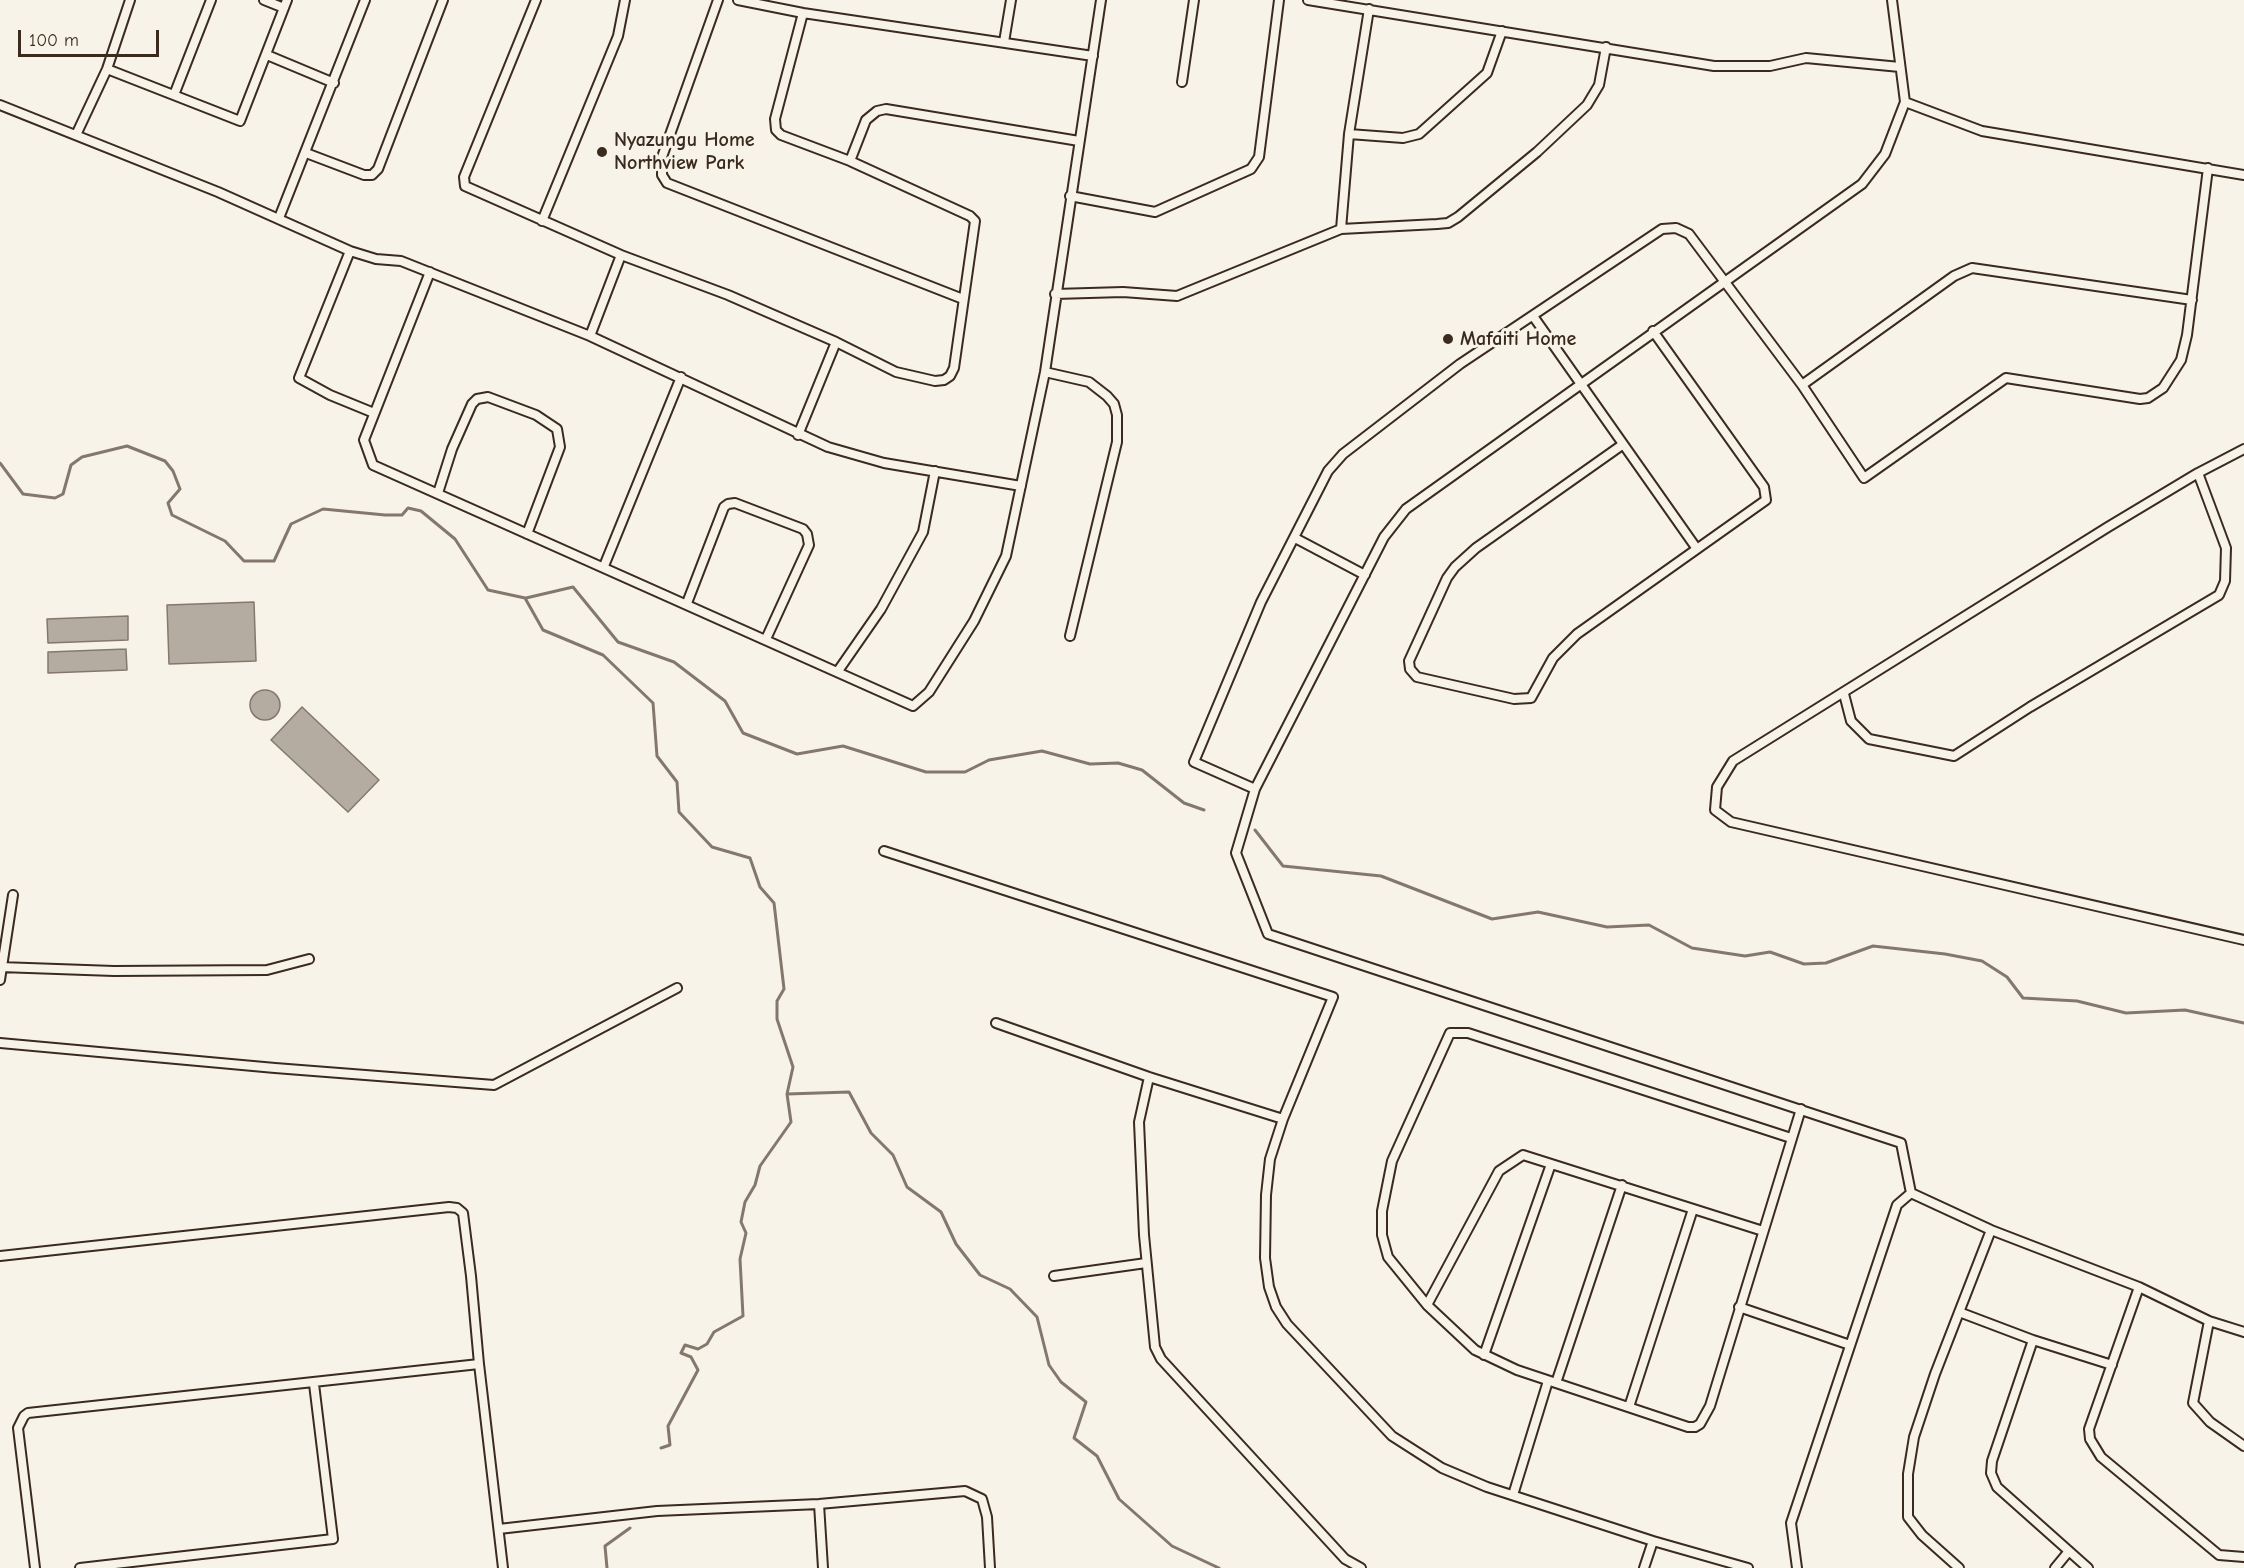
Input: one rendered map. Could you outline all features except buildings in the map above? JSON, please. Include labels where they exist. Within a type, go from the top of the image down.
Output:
[{"type":"street","points":[[76,135],[107,69],[130,0]]},
{"type":"street","points":[[174,94],[211,0]]},
{"type":"street","points":[[107,69],[240,121],[267,56],[285,4],[264,0]]},
{"type":"street","points":[[279,218],[365,0]]},
{"type":"street","points":[[306,153],[364,175],[372,175],[378,168],[443,0]]},
{"type":"street","points":[[536,0],[463,183],[469,190],[621,255],[728,296],[836,342],[896,372],[935,381],[944,380],[950,376],[954,368],[976,226],[974,218],[850,161],[781,135],[776,130],[775,118],[802,13]]},
{"type":"street","points":[[542,221],[618,36],[625,0]]},
{"type":"street","points":[[718,0],[662,156],[662,175],[667,183],[963,299]]},
{"type":"street","points":[[738,0],[802,13],[1093,56]]},
{"type":"street","points":[[1004,42],[1011,0]]},
{"type":"street","points":[[430,272],[364,440],[374,465],[913,706],[929,692],[974,621],[1006,556],[1045,372],[1101,0]]},
{"type":"street","points":[[1182,82],[1194,0]]},
{"type":"street","points":[[1070,196],[1155,212],[1251,169],[1259,157],[1279,0]]},
{"type":"street","points":[[1308,0],[1714,66],[1770,66],[1806,58],[1900,67]]},
{"type":"street","points":[[1892,0],[1905,102],[1885,154],[1862,184],[1406,509],[1384,537],[1255,789],[1236,853],[1268,934],[1901,1143],[1911,1192]]},
{"type":"street","points":[[1341,229],[1349,135],[1370,9]]},
{"type":"street","points":[[1349,135],[1403,138],[1419,134],[1486,73],[1502,31]]},
{"type":"street","points":[[1055,294],[1123,292],[1177,296],[1341,229],[1449,223],[1537,152],[1587,105],[1599,85],[1606,47]]},
{"type":"street","points":[[267,56],[334,83]]},
{"type":"street","points":[[1905,102],[1982,131],[2244,175]]},
{"type":"street","points":[[0,105],[279,218],[350,251],[376,259],[400,261],[590,336],[681,377],[798,435],[861,458],[1021,486]]},
{"type":"street","points":[[850,161],[866,120],[877,111],[886,109],[1079,141]]},
{"type":"street","points":[[1255,789],[1194,762],[1261,602],[1295,538],[1317,488],[1342,454],[1460,363],[1662,229],[1676,228],[1689,234],[1803,385],[1864,478],[2006,378],[2148,398],[2163,388],[2181,360],[2192,300],[2208,168]]},
{"type":"street","points":[[350,251],[299,378],[330,395],[374,412]]},
{"type":"street","points":[[590,336],[621,255]]},
{"type":"street","points":[[1803,385],[1954,276],[1972,268],[2192,300]]},
{"type":"street","points":[[1533,316],[1697,549]]},
{"type":"street","points":[[1622,445],[1476,548],[1455,567],[1447,578],[1409,662],[1410,669],[1419,678],[1527,700],[1534,696],[1553,658],[1572,639],[1766,500],[1766,491],[1653,331]]},
{"type":"street","points":[[798,435],[836,342]]},
{"type":"street","points":[[1045,372],[1089,382],[1114,404],[1117,415],[1117,442],[1070,636]]},
{"type":"street","points":[[604,566],[681,377]]},
{"type":"street","points":[[438,493],[452,449],[472,404],[477,399],[488,397],[536,415],[557,429],[560,447],[527,534]]},
{"type":"street","points":[[2244,448],[2198,473],[1733,761],[1717,787],[1715,810],[1731,822],[2244,940]]},
{"type":"street","points":[[838,671],[880,609],[923,532],[935,471]]},
{"type":"street","points":[[1844,694],[1851,722],[1869,739],[1954,756],[2030,707],[2219,596],[2225,581],[2226,548],[2198,473]]},
{"type":"street","points":[[687,603],[724,507],[728,504],[735,503],[803,529],[807,534],[809,545],[766,639]]},
{"type":"street","points":[[1295,538],[1365,575]]},
{"type":"street","points":[[884,850],[1332,997],[1283,1119],[1270,1159],[1266,1195],[1265,1258],[1269,1287],[1276,1307],[1287,1324],[1392,1436],[1442,1468],[1513,1495],[1653,1541],[1748,1568]]},
{"type":"street","points":[[0,980],[13,895]]},
{"type":"street","points":[[2,967],[135,971],[267,970],[309,959]]},
{"type":"street","points":[[0,1043],[494,1085],[677,988]]},
{"type":"street","points":[[996,1023],[1149,1077],[1283,1119]]},
{"type":"street","points":[[1791,1138],[1468,1033],[1450,1033],[1392,1161],[1382,1210],[1382,1235],[1388,1257],[1427,1305],[1467,1345],[1517,1371],[1688,1427],[1700,1424],[1710,1406],[1738,1307],[1801,1109]]},
{"type":"street","points":[[1149,1077],[1139,1122],[1152,1336],[1161,1359],[1345,1559],[1361,1568]]},
{"type":"street","points":[[1427,1305],[1499,1171],[1523,1155],[1764,1231]]},
{"type":"street","points":[[1484,1355],[1551,1164]]},
{"type":"street","points":[[1513,1495],[1622,1185]]},
{"type":"street","points":[[1911,1192],[1992,1230],[2139,1287],[2209,1321],[2244,1332]]},
{"type":"street","points":[[1797,1568],[1791,1523],[1898,1205],[1911,1192]]},
{"type":"street","points":[[0,1256],[449,1207],[457,1208],[463,1213],[503,1568]]},
{"type":"street","points":[[1629,1407],[1693,1209]]},
{"type":"street","points":[[1959,1568],[1911,1523],[1906,1510],[1914,1437],[1959,1312],[1992,1230]]},
{"type":"street","points":[[1054,1276],[1146,1263]]},
{"type":"street","points":[[2139,1287],[2089,1429],[2089,1436],[2097,1450],[2219,1555],[2244,1557]]},
{"type":"street","points":[[1738,1307],[1850,1345]]},
{"type":"street","points":[[1959,1312],[2033,1340],[2112,1365]]},
{"type":"street","points":[[2209,1321],[2192,1397],[2193,1403],[2210,1422],[2244,1446]]},
{"type":"street","points":[[2033,1340],[1992,1461],[1991,1473],[1997,1487],[2088,1568]]},
{"type":"street","points":[[34,1568],[18,1428],[28,1413],[314,1384],[479,1364]]},
{"type":"street","points":[[80,1568],[333,1539],[314,1384]]},
{"type":"street","points":[[499,1529],[657,1511],[819,1504],[965,1491],[982,1499],[987,1517],[990,1568]]},
{"type":"street","points":[[819,1504],[823,1568]]},
{"type":"street","points":[[1644,1568],[1653,1541]]},
{"type":"street","points":[[2055,1568],[2069,1551]]},
{"type":"shaded area","points":[[254,602],[256,661],[169,664],[167,605]]},
{"type":"shaded area","points":[[128,616],[128,640],[48,643],[47,619]]},
{"type":"shaded area","points":[[126,649],[127,670],[48,673],[48,652]]},
{"type":"shaded area","points":[[265,690],[275,695],[280,705],[275,715],[265,720],[255,715],[250,705],[255,695]]},
{"type":"shaded area","points":[[302,707],[379,780],[348,812],[271,740]]},
{"type":"waterway","points":[[0,463],[23,494],[55,498],[63,494],[71,465],[82,457],[127,446],[165,461],[173,471],[180,489],[168,503],[172,515],[225,541],[244,561],[274,561],[291,524],[323,509],[385,515],[402,515],[408,508],[421,511],[455,539],[488,590],[525,598],[543,630],[603,655],[653,703],[657,756],[677,782],[679,812],[712,847],[750,858],[760,887],[774,903],[784,989],[777,1001],[777,1019],[793,1067],[787,1094],[791,1122],[760,1166],[755,1185],[745,1202],[741,1222],[746,1233],[740,1259],[743,1316],[714,1332],[707,1344],[698,1349],[685,1345],[681,1353],[691,1357],[698,1370],[668,1426],[670,1445],[661,1448]]},
{"type":"waterway","points":[[526,598],[573,587],[618,642],[674,662],[725,701],[743,733],[797,754],[843,746],[926,772],[965,772],[989,760],[1042,751],[1090,764],[1118,763],[1142,770],[1184,803],[1204,810]]},
{"type":"waterway","points":[[1255,830],[1283,866],[1381,876],[1492,919],[1538,912],[1607,927],[1649,925],[1692,948],[1745,956],[1770,952],[1804,964],[1826,963],[1873,946],[1945,954],[1982,961],[2007,977],[2023,998],[2077,1001],[2126,1013],[2185,1010],[2244,1023]]},
{"type":"waterway","points":[[787,1094],[849,1092],[871,1133],[893,1155],[907,1187],[941,1212],[956,1244],[980,1275],[1010,1289],[1037,1317],[1049,1365],[1061,1382],[1086,1402],[1074,1438],[1097,1456],[1119,1499],[1172,1546],[1219,1568]]},
{"type":"waterway","points":[[607,1568],[605,1546],[630,1528]]},
{"type":"place","name":"Nyazungu Home Northview Park","points":[[602,152]]},
{"type":"place","name":"Mafaiti Home","points":[[1448,339]]}]
